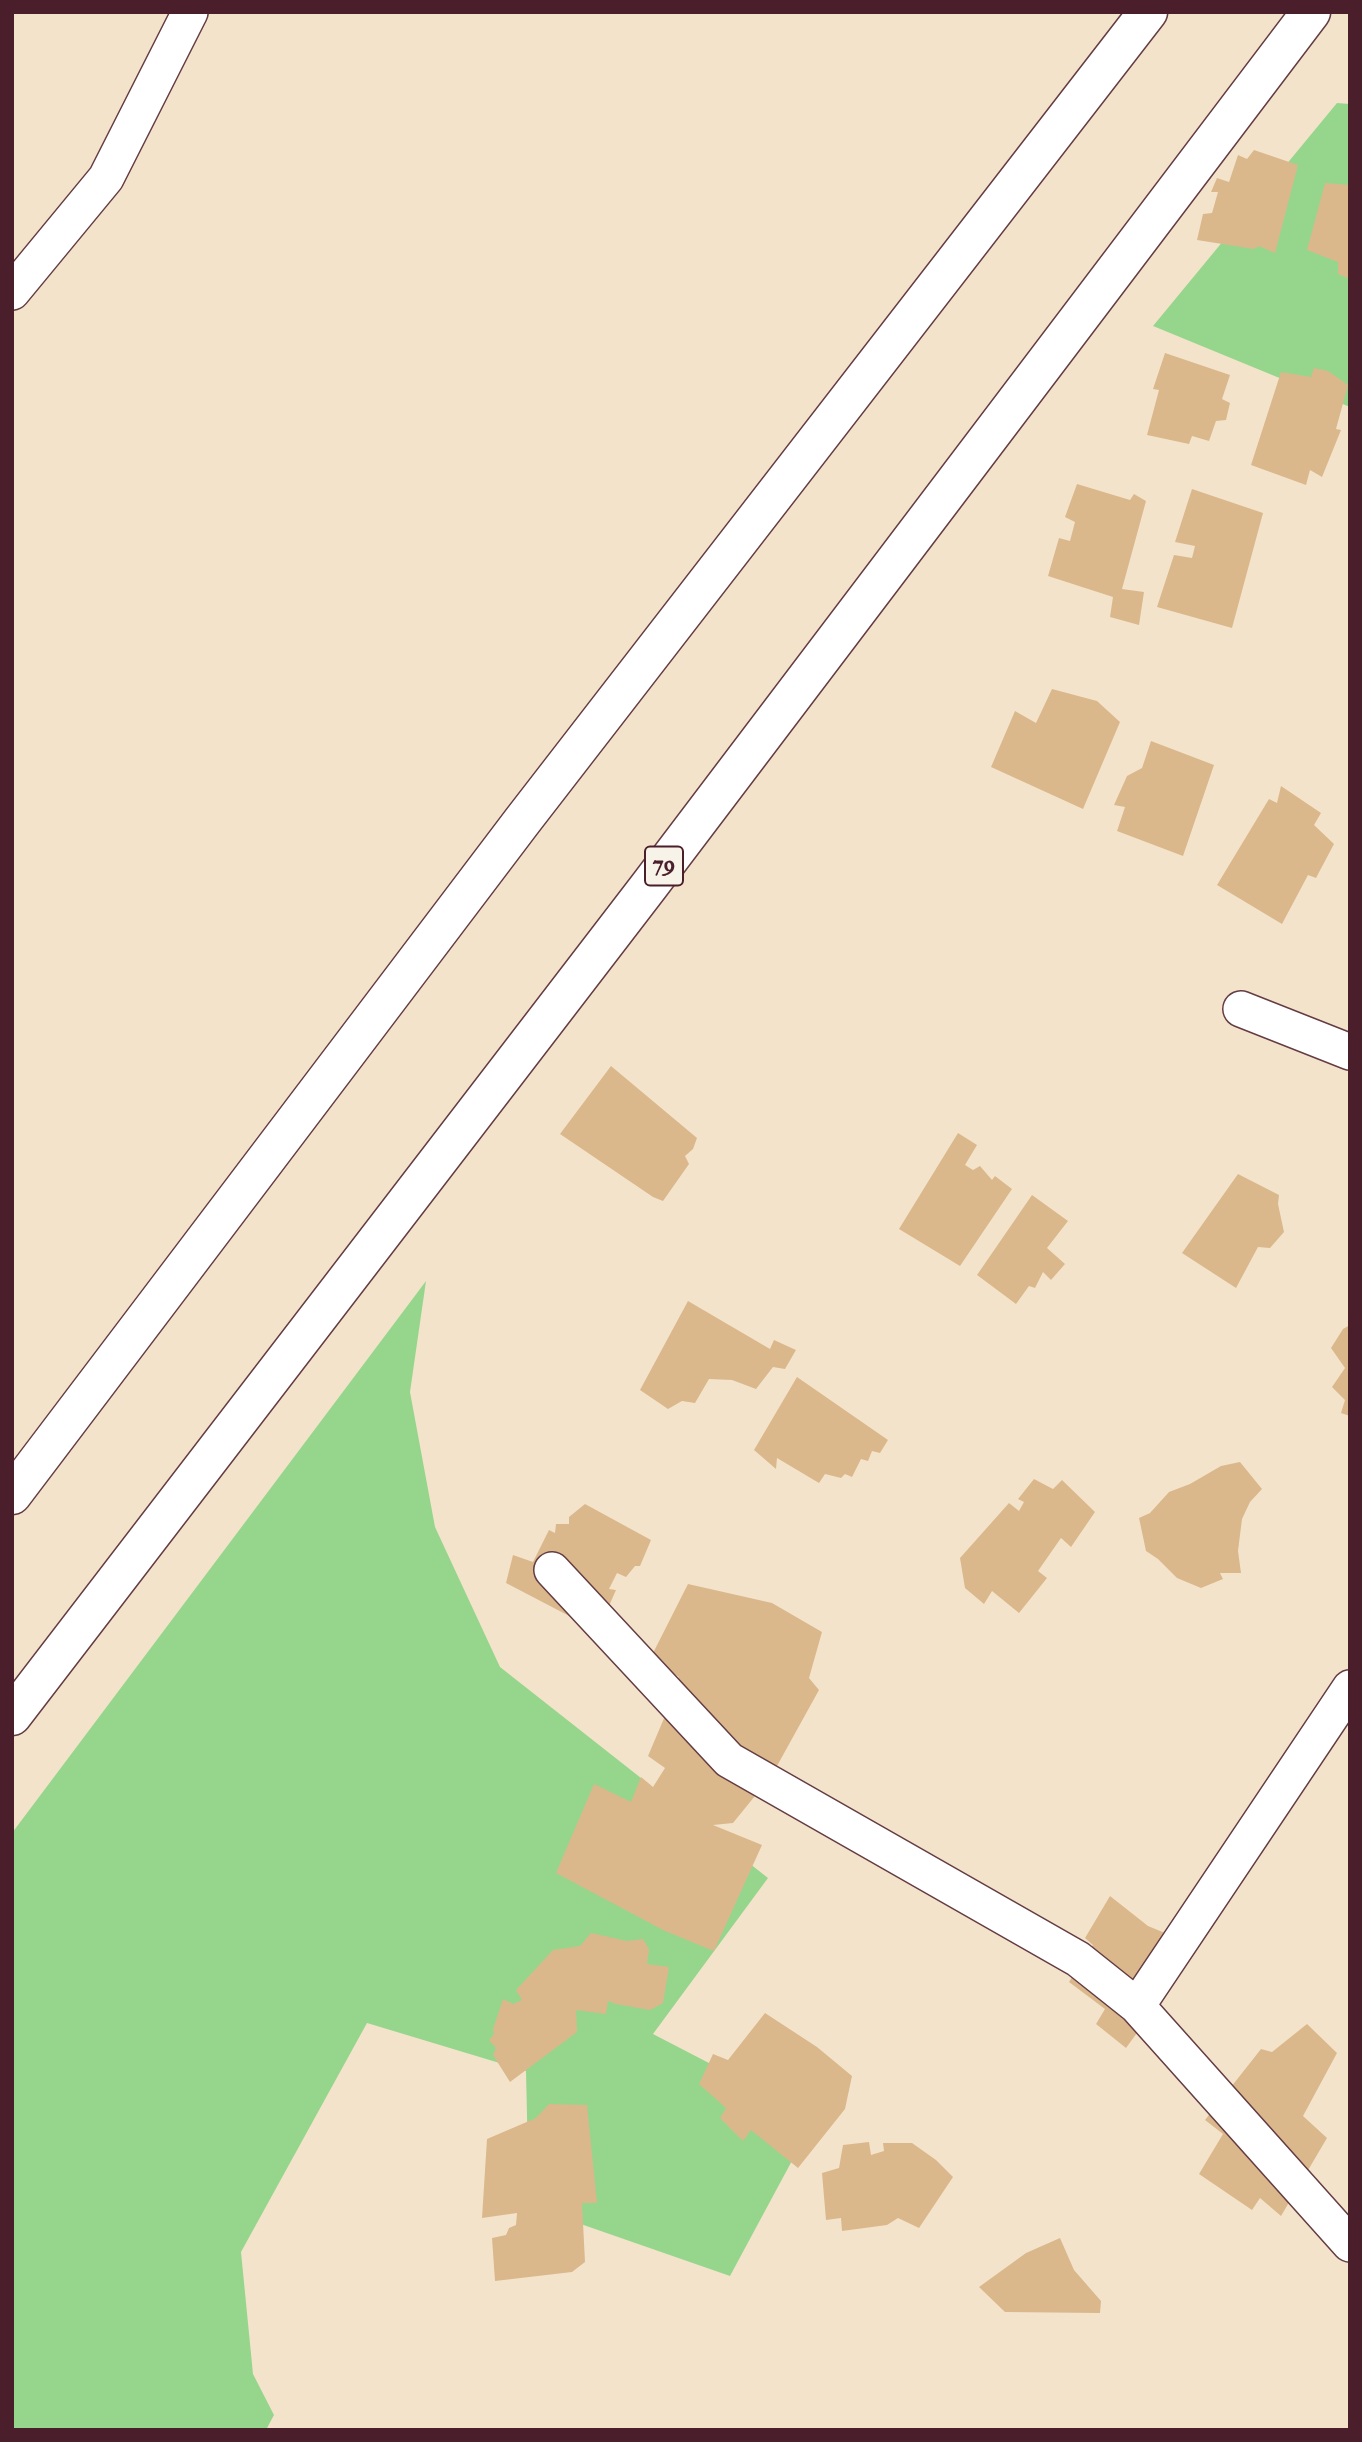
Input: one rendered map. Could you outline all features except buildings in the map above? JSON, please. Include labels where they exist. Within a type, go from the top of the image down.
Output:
[{"type":"highway","points":[[12,1494],[531,809],[1148,12]]},
{"type":"highway","name":"79","points":[[12,1716],[649,886],[1311,12]]},
{"type":"street","points":[[12,292],[106,178],[190,12]]},
{"type":"street","points":[[1241,1009],[1350,1052]]},
{"type":"street","points":[[552,1570],[729,1760],[1077,1959],[1137,2006],[1350,2244]]},
{"type":"street","points":[[1137,2006],[1350,1688]]},
{"type":"green space","points":[[1337,103],[1350,104],[1350,407],[1153,326]]},
{"type":"green space","points":[[426,1281],[410,1392],[435,1527],[500,1667],[768,1878],[653,2034],[815,2118],[730,2276],[529,2206],[526,2071],[367,2023],[241,2252],[253,2374],[274,2415],[266,2430],[12,2430],[12,1833]]}]
